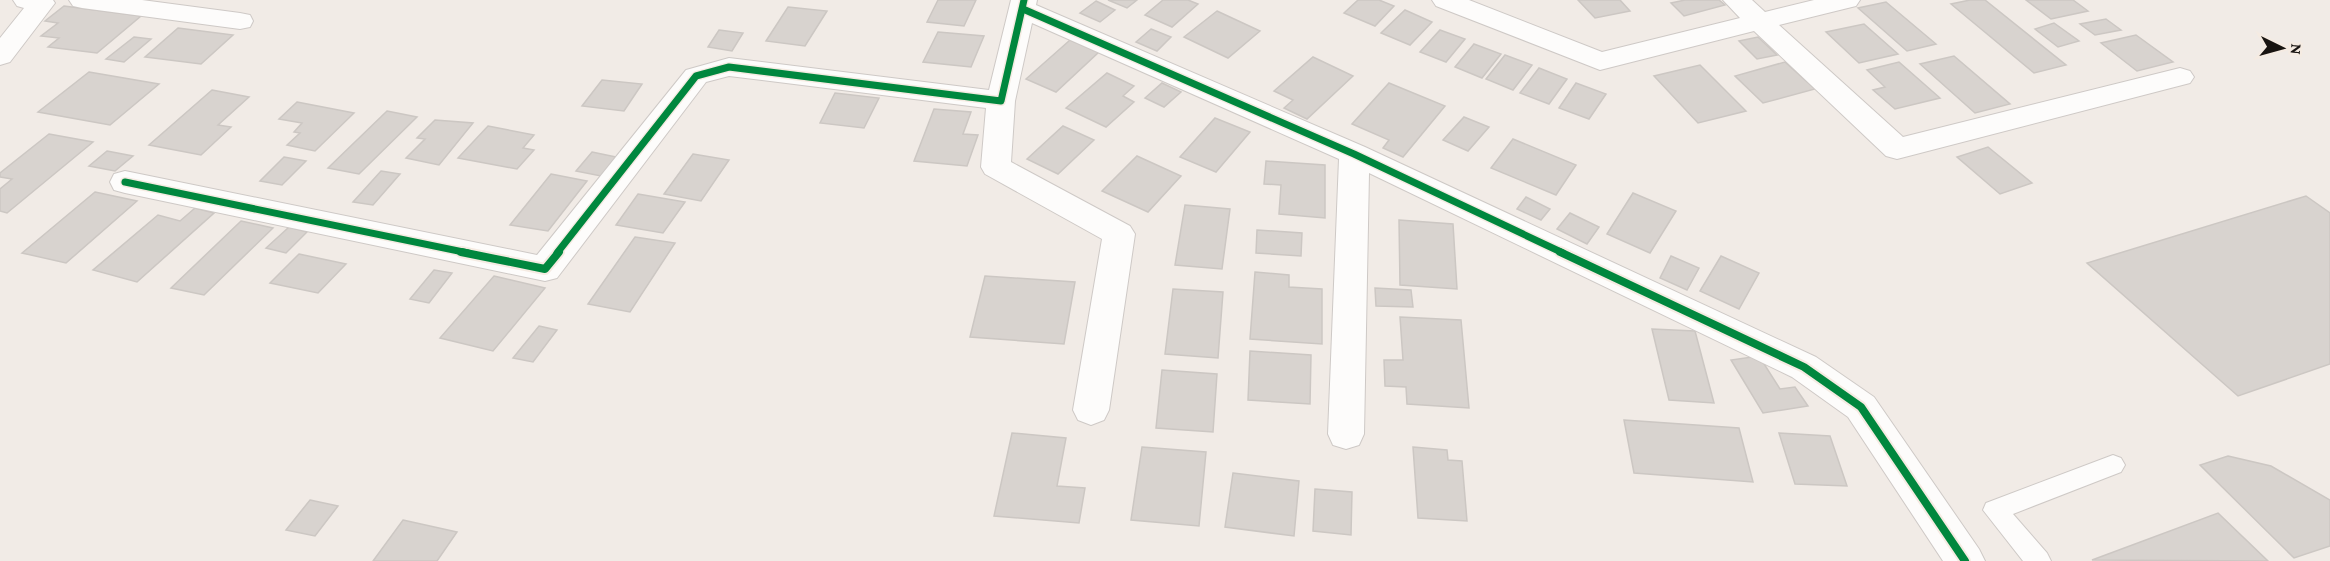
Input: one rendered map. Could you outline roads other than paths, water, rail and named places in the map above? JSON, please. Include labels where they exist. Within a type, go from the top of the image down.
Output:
[{"type":"street","points":[[82,0],[240,21]]},
{"type":"street","points":[[1445,0],[1600,61],[1847,0]]},
{"type":"street","points":[[1736,0],[1897,149],[2180,77]]},
{"type":"street","points":[[0,56],[37,1]]},
{"type":"street","points":[[1091,410],[1119,234],[996,167],[1001,101],[1023,4],[1354,154],[1804,367],[1861,407],[1965,561]]},
{"type":"street","points":[[124,182],[545,269],[696,76],[729,67],[1001,101]]},
{"type":"street","points":[[1346,434],[1354,154]]},
{"type":"lane","points":[[2038,561],[1995,510],[2113,465]]}]
